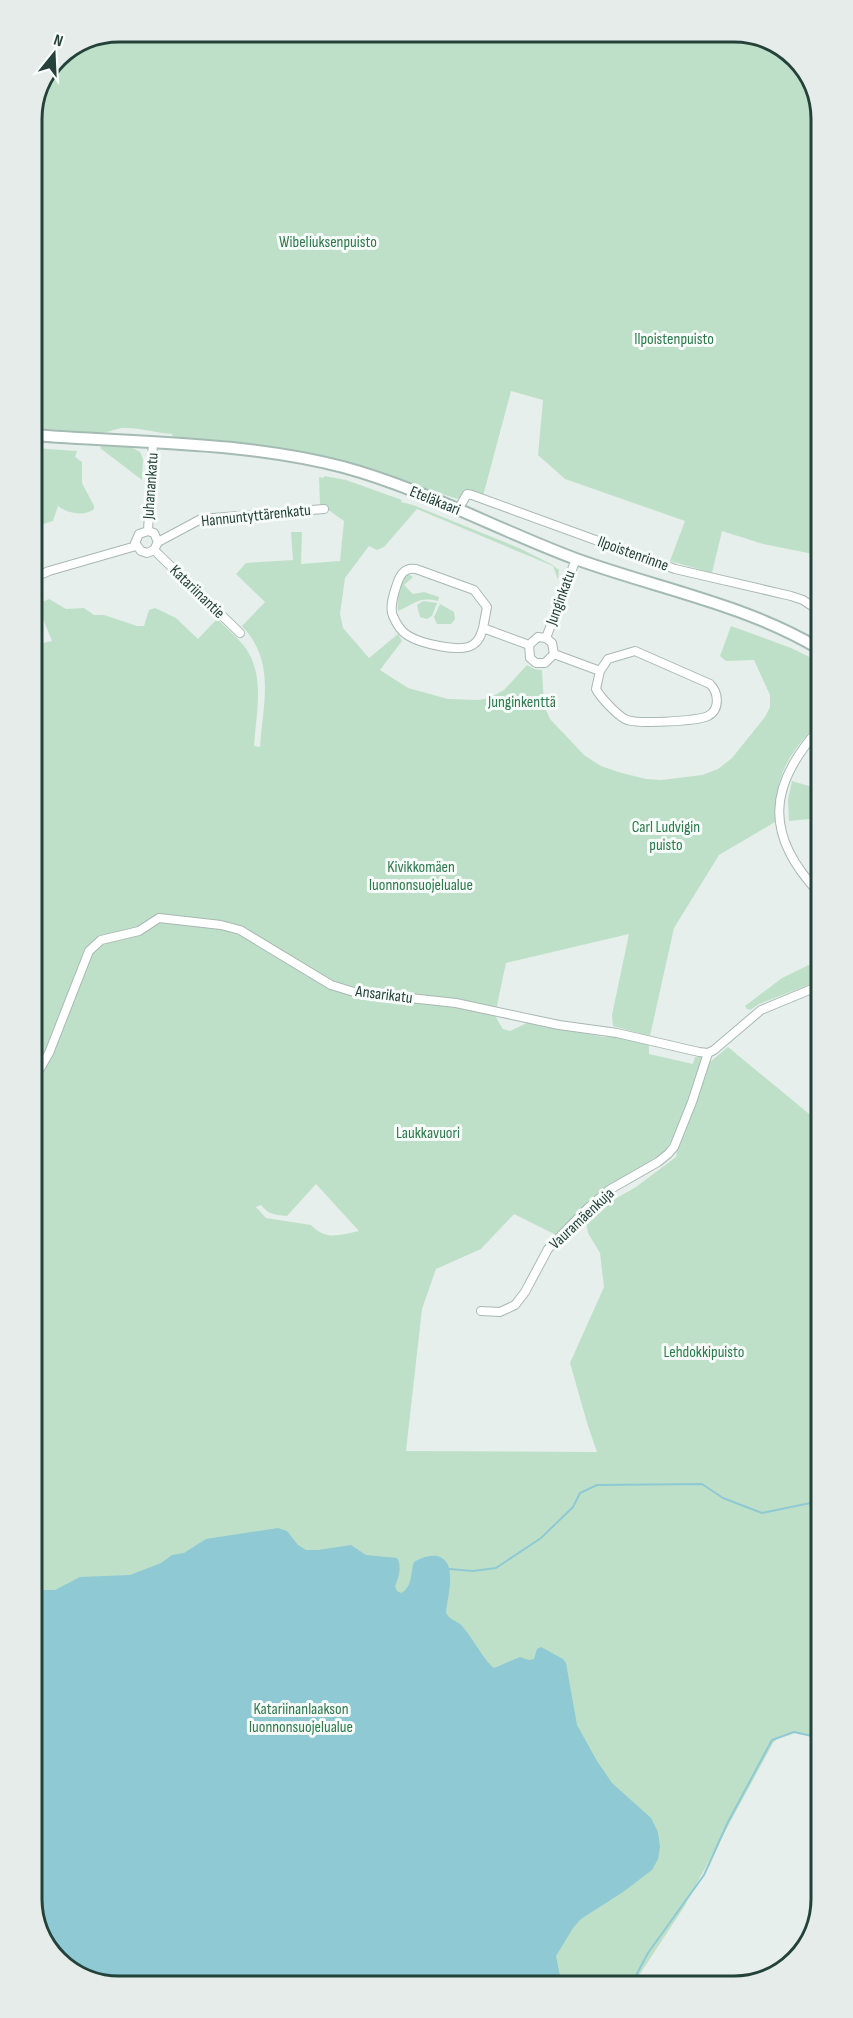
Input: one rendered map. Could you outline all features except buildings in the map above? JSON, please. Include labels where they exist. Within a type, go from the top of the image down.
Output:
[{"type":"main road","name":"Eteläkaari","points":[[42,436],[218,446],[308,459],[371,476],[576,559],[758,619],[811,644]]},
{"type":"street","name":"Juhanankatu","points":[[148,531],[153,442]]},
{"type":"street","name":"Ilpoistenrinne","points":[[458,510],[467,494],[472,495],[675,569],[792,596],[811,605]]},
{"type":"street","name":"Hannuntyttärenkatu","points":[[158,542],[201,519],[324,509]]},
{"type":"street","name":"Juhanankatu","points":[[136,546],[139,534],[148,531],[154,533],[158,542],[154,550]]},
{"type":"street","points":[[42,574],[136,546],[144,553],[154,550]]},
{"type":"street","name":"Katariinantie","points":[[154,550],[240,633]]},
{"type":"street","name":"Junginkatu","points":[[546,638],[576,559]]},
{"type":"street","points":[[409,568],[416,569],[474,590],[488,607],[483,628],[473,646],[460,649],[423,641],[404,634],[392,611],[399,576],[409,568]]},
{"type":"street","points":[[483,628],[529,645]]},
{"type":"street","points":[[529,645],[538,638],[546,638],[552,643],[554,654]]},
{"type":"street","points":[[529,645],[530,658],[536,663],[545,663],[554,654]]},
{"type":"street","points":[[635,651],[710,684],[717,694],[717,705],[712,712],[701,718],[646,723],[630,721],[624,719],[598,693],[596,683],[600,671],[608,659],[635,651]]},
{"type":"street","points":[[554,654],[600,671]]},
{"type":"street","points":[[811,738],[800,751],[786,777],[781,799],[780,819],[783,838],[795,866],[811,884]]},
{"type":"street","name":"Ansarikatu","points":[[42,1064],[89,951],[101,940],[139,931],[153,920],[166,917],[240,930],[331,985],[354,992],[456,1003],[708,1053]]},
{"type":"street","points":[[708,1053],[720,1046],[761,1010],[811,989]]},
{"type":"street","name":"Vauramäenkuja","points":[[481,1311],[500,1312],[514,1305],[525,1292],[548,1249],[588,1209],[609,1190],[668,1154],[674,1147],[692,1102],[708,1053]]},
{"type":"green space","name":"Wibeliuksenpuisto","points":[[119,42],[739,42],[749,43],[773,52],[795,72],[803,85],[810,104],[811,119],[811,554],[763,544],[722,531],[712,573],[670,561],[685,521],[565,479],[538,455],[543,400],[511,391],[483,496],[469,489],[458,499],[337,461],[281,448],[173,438],[172,434],[135,428],[104,432],[42,429],[42,114],[51,84],[84,84],[84,50],[94,46]]},
{"type":"green space","points":[[102,446],[131,447],[140,452],[143,459],[142,480],[100,448]]},
{"type":"green space","points":[[42,449],[77,451],[75,457],[82,462],[82,483],[94,509],[85,513],[76,513],[58,506],[53,521],[42,524]]},
{"type":"green space","points":[[319,477],[346,480],[402,500],[401,502],[519,548],[551,564],[559,570],[558,580],[553,566],[417,509],[384,547],[377,550],[369,546],[345,578],[340,614],[343,628],[369,658],[398,634],[402,641],[380,670],[408,688],[448,699],[479,700],[489,698],[504,690],[527,665],[542,670],[544,705],[550,719],[584,755],[601,766],[646,779],[661,780],[702,775],[718,769],[732,758],[765,717],[770,707],[770,695],[754,660],[726,661],[720,656],[731,626],[811,658],[811,731],[798,746],[785,767],[778,791],[775,822],[719,855],[674,928],[650,1036],[613,1026],[612,1015],[629,934],[506,963],[496,1010],[457,999],[343,986],[240,930],[218,928],[249,938],[328,986],[487,1012],[495,1016],[503,1029],[510,1031],[529,1022],[603,1037],[619,1037],[649,1045],[649,1054],[693,1064],[695,1057],[703,1057],[695,1085],[673,1138],[665,1151],[629,1175],[560,1237],[514,1214],[481,1249],[436,1269],[422,1309],[406,1451],[597,1452],[570,1363],[604,1287],[600,1253],[588,1233],[586,1222],[589,1214],[636,1187],[676,1157],[679,1141],[710,1062],[728,1047],[811,1116],[811,1735],[802,1733],[784,1735],[773,1743],[684,1907],[639,1976],[114,1976],[89,1970],[72,1960],[58,1946],[43,1914],[42,643],[52,641],[42,616],[42,602],[49,599],[66,609],[84,608],[94,615],[104,615],[137,626],[144,626],[149,610],[155,608],[176,618],[198,639],[217,619],[244,646],[251,657],[258,695],[254,746],[260,747],[265,698],[263,668],[260,654],[253,640],[242,626],[265,602],[236,574],[246,563],[293,560],[291,532],[302,532],[301,564],[340,561],[344,521],[320,504]],"holes":[[[316,1184],[359,1231],[339,1235],[322,1233],[311,1225],[266,1218],[256,1207],[261,1205],[272,1214],[287,1216]]]},
{"type":"green space","points":[[408,574],[413,577],[404,585],[413,594],[424,592],[439,597],[438,601],[421,600],[398,611],[399,591]]},
{"type":"green space","points":[[423,601],[437,603],[432,616],[427,619],[420,617],[417,605]]},
{"type":"green space","points":[[440,604],[454,612],[455,619],[451,624],[437,624],[434,617]]},
{"type":"green space","points":[[792,781],[811,787],[811,819],[789,821],[788,800]]},
{"type":"green space","points":[[811,964],[811,984],[759,1004],[750,1010],[747,1009],[745,1006],[782,978]]},
{"type":"water","points":[[278,1528],[287,1531],[298,1545],[306,1550],[351,1545],[366,1555],[397,1558],[399,1572],[395,1586],[401,1593],[408,1587],[414,1562],[425,1557],[437,1556],[444,1559],[450,1572],[446,1613],[465,1629],[494,1668],[520,1657],[534,1659],[537,1649],[541,1647],[563,1659],[566,1663],[577,1725],[612,1783],[651,1818],[658,1832],[660,1847],[658,1859],[652,1870],[581,1919],[573,1928],[556,1956],[560,1976],[114,1976],[80,1966],[58,1946],[46,1924],[42,1899],[42,1590],[55,1590],[80,1577],[130,1575],[161,1563],[172,1555],[184,1553],[206,1539]]},
{"type":"waterway","points":[[449,1569],[473,1571],[496,1568],[541,1538],[573,1507],[580,1493],[597,1485],[702,1484],[723,1498],[762,1513],[811,1503]]},
{"type":"waterway","points":[[636,1976],[648,1953],[704,1875],[728,1822],[772,1740],[794,1732],[811,1736]]},
{"type":"park label","name":"Ilpoistenpuisto","points":[[674,339]]},
{"type":"park label","name":"Junginkenttä","points":[[522,702]]},
{"type":"park label","name":"Carl Ludvigin puisto","points":[[666,836]]},
{"type":"park label","name":"Kivikkomäen luonnonsuojelualue","points":[[421,876]]},
{"type":"park label","name":"Laukkavuori","points":[[428,1133]]},
{"type":"park label","name":"Lehdokkipuisto","points":[[704,1352]]},
{"type":"park label","name":"Katariinanlaakson luonnonsuojelualue","points":[[301,1718]]}]
